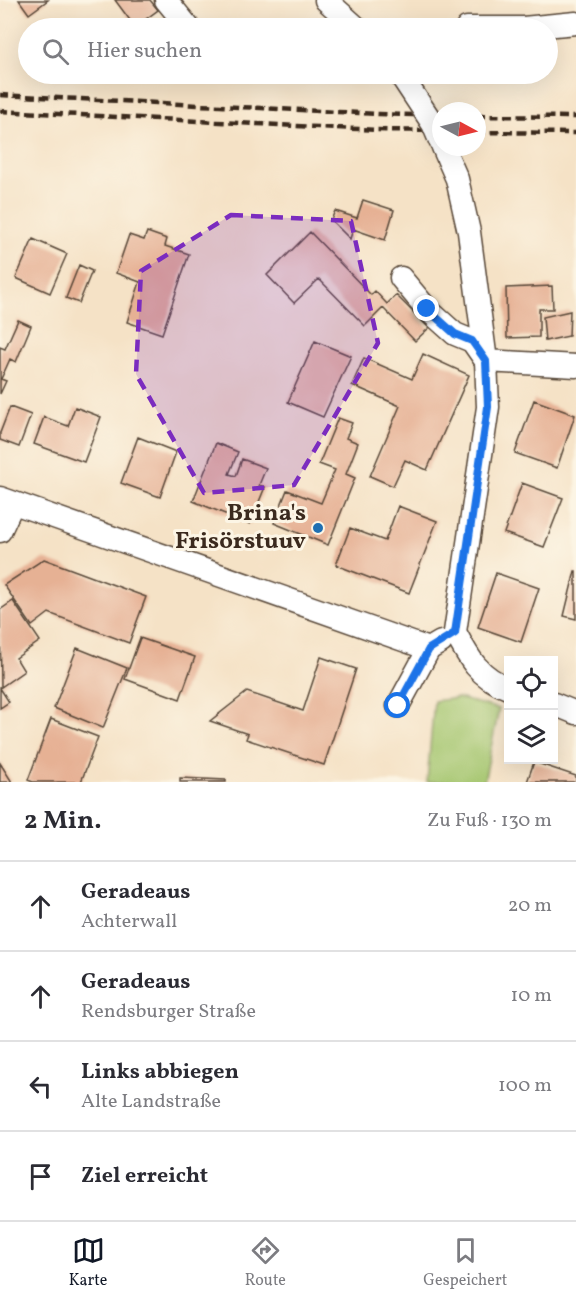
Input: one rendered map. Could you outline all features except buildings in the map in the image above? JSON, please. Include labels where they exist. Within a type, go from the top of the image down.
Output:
[{"type":"street","points":[[166,0],[181,18]]},
{"type":"street","points":[[326,0],[346,18]]},
{"type":"street","points":[[558,25],[576,23]]},
{"type":"street","points":[[407,84],[432,122]]},
{"type":"street","points":[[447,156],[457,179],[469,232],[486,361],[488,407],[455,633],[470,662],[494,683],[504,687]]},
{"type":"street","points":[[401,278],[427,309],[455,334],[472,341],[486,361]]},
{"type":"street","points":[[486,361],[576,366]]},
{"type":"street","points":[[0,531],[7,501],[429,649]]},
{"type":"street","points":[[398,706],[429,649],[455,633]]},
{"type":"street","points":[[558,706],[576,713]]},
{"type":"highlighted area","points":[[231,215],[351,221],[378,343],[294,485],[204,493],[136,374],[141,271]]},
{"type":"green space","points":[[458,698],[499,709],[484,782],[427,782],[434,701]]},
{"type":"railway","points":[[0,95],[432,116]]},
{"type":"railway","points":[[0,111],[432,131]]},
{"type":"railway","points":[[486,116],[576,117]]},
{"type":"railway","points":[[486,132],[576,133]]},
{"type":"place","name":"Brina's Frisörstuuv","points":[[318,528]]},
{"type":"route","points":[[398,706],[429,649],[455,633],[488,407],[486,361],[472,341],[455,334],[427,309]]}]
